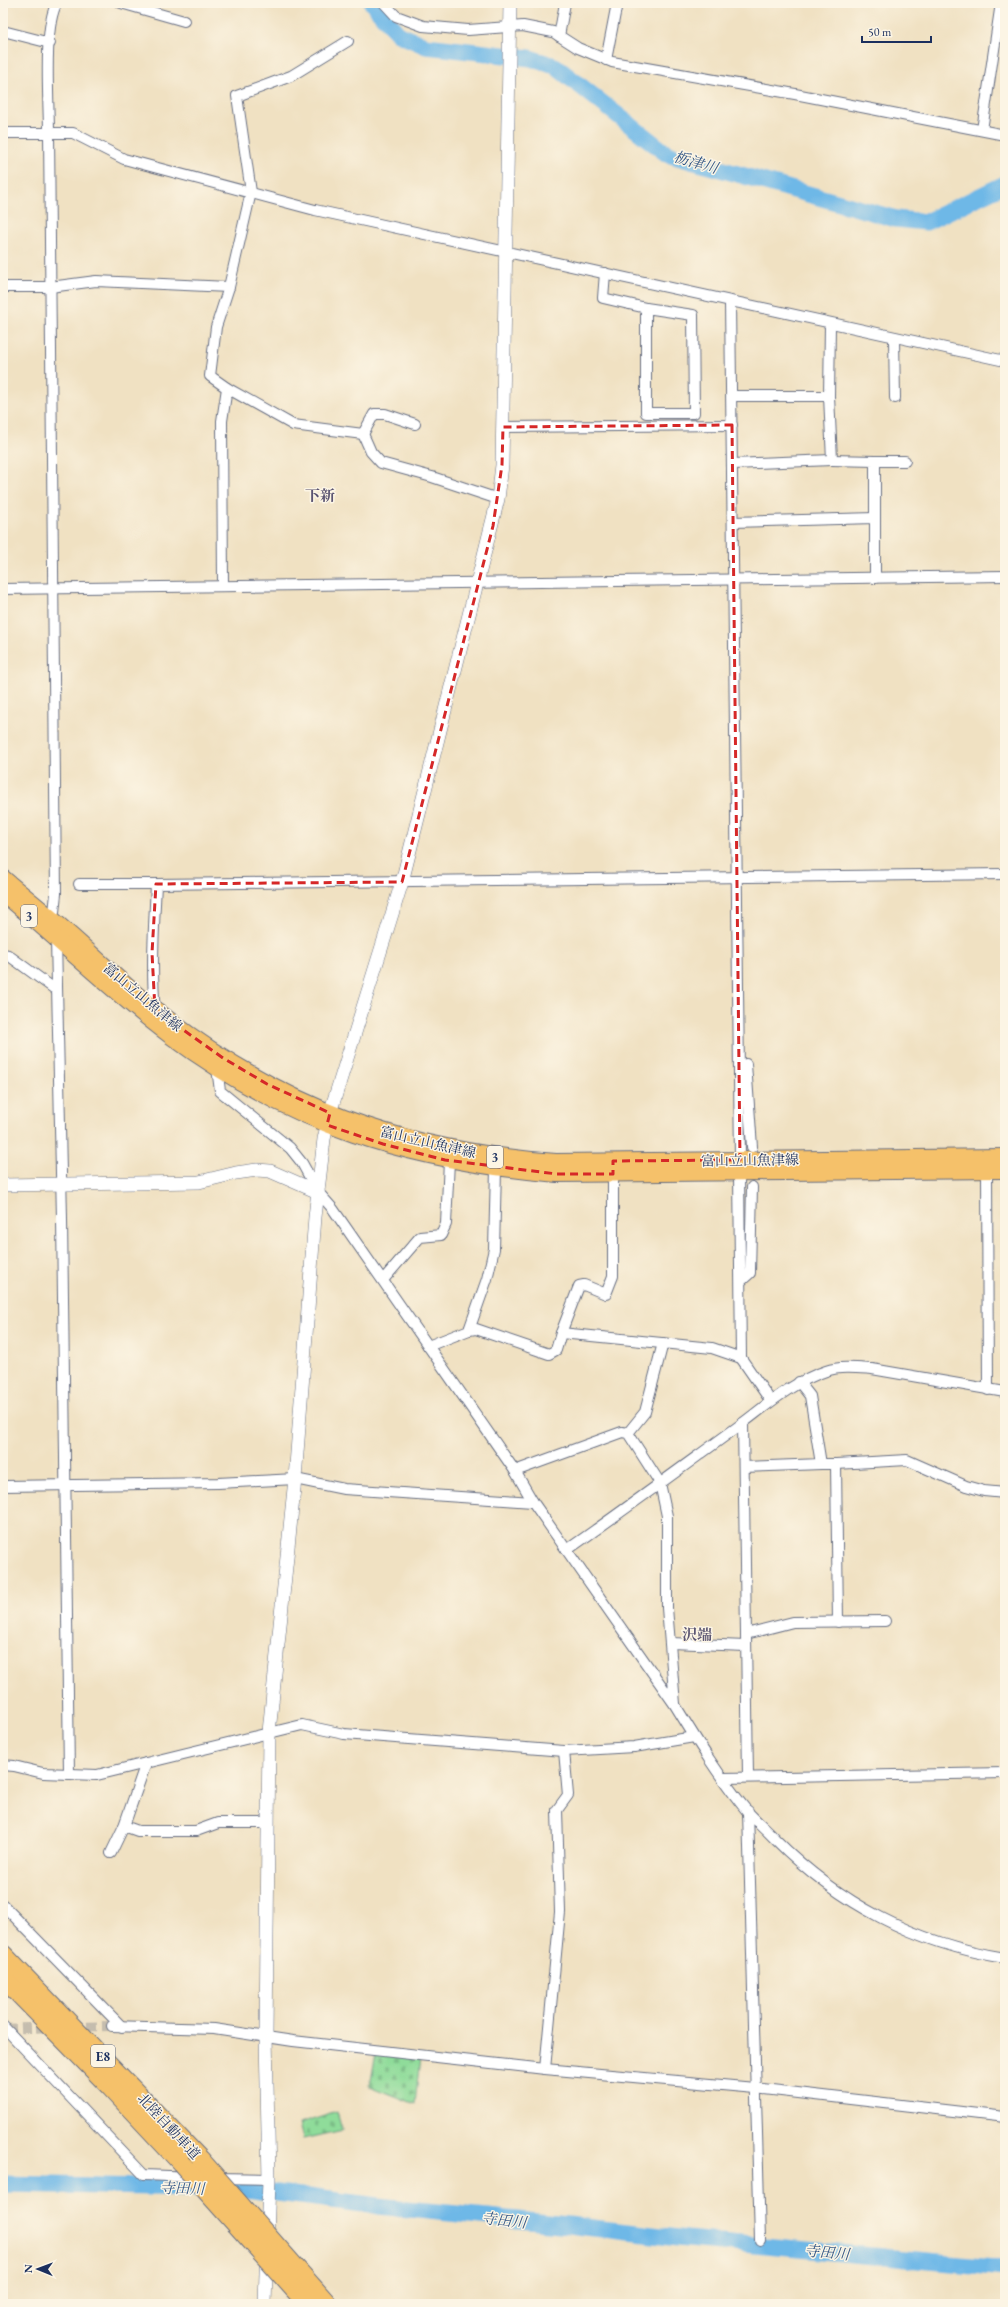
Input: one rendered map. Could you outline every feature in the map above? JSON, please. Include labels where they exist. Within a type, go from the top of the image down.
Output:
[{"type":"highway","name":"北陸自動車道","points":[[3,1954],[201,2160],[328,2304]]},
{"type":"highway","name":"北陸自動車道","points":[[3,1978],[109,2086],[181,2163],[307,2304]]},
{"type":"main road","name":"富山立山魚津線","points":[[3,878],[53,920],[155,1017],[329,1119],[448,1148],[500,1158],[613,1168]]},
{"type":"main road","name":"富山立山魚津線","points":[[6,897],[217,1068],[264,1096],[329,1119],[383,1144],[449,1161],[496,1169],[557,1174],[613,1168],[739,1167],[1005,1170]]},
{"type":"main road","name":"富山立山魚津線","points":[[739,1167],[1005,1157]]},
{"type":"street","points":[[53,920],[56,894],[49,132],[50,43],[54,9],[57,3]]},
{"type":"street","points":[[121,3],[184,21]]},
{"type":"street","points":[[384,3],[396,16],[423,26],[468,30],[509,31],[523,26],[553,32],[578,48],[606,60],[1005,135]]},
{"type":"street","points":[[265,2304],[269,2179],[266,2037],[269,1732],[295,1479],[318,1192],[329,1119],[402,882],[479,584],[498,500],[502,427],[510,3]]},
{"type":"street","points":[[559,36],[565,3]]},
{"type":"street","points":[[606,60],[617,3]]},
{"type":"street","points":[[982,130],[1001,3]]},
{"type":"street","points":[[3,31],[50,43]]},
{"type":"street","points":[[348,40],[291,76],[237,96],[251,192],[228,287],[216,327],[210,376],[227,388],[293,425],[363,434]]},
{"type":"street","points":[[3,133],[73,133],[124,159],[205,182],[251,192],[316,210],[830,324],[1005,361]]},
{"type":"street","points":[[605,273],[603,298],[646,308],[693,315],[694,414],[646,413],[646,308]]},
{"type":"street","points":[[3,287],[50,287],[96,281],[228,287]]},
{"type":"street","points":[[730,301],[736,877],[740,1052],[739,1167],[741,1358],[770,1400]]},
{"type":"street","points":[[830,324],[829,396],[832,460]]},
{"type":"street","points":[[894,338],[895,398]]},
{"type":"street","points":[[223,586],[222,421],[227,388]]},
{"type":"street","points":[[732,396],[829,396]]},
{"type":"street","points":[[363,434],[374,414],[385,414],[415,424]]},
{"type":"street","points":[[502,427],[732,425]]},
{"type":"street","points":[[363,434],[371,452],[381,463],[432,477],[498,500]]},
{"type":"street","points":[[732,464],[832,460],[904,461]]},
{"type":"street","points":[[875,461],[875,578]]},
{"type":"street","points":[[733,522],[875,518]]},
{"type":"street","points":[[3,589],[1005,576]]},
{"type":"street","points":[[79,884],[402,882],[1005,874]]},
{"type":"street","points":[[155,1017],[152,953],[156,884]]},
{"type":"street","points":[[56,939],[69,1774]]},
{"type":"street","points":[[3,954],[8,955],[56,990]]},
{"type":"street","points":[[740,1052],[746,1061],[752,1148]]},
{"type":"street","points":[[217,1068],[220,1091],[290,1148],[302,1163],[318,1192],[333,1209],[383,1280],[515,1471],[533,1502],[675,1705],[694,1737],[748,1812],[804,1868],[839,1893],[885,1920],[950,1947],[1005,1958]]},
{"type":"street","points":[[383,1280],[420,1237],[441,1235],[446,1224],[449,1161]]},
{"type":"street","points":[[428,1346],[469,1330],[476,1329],[549,1354],[556,1350],[579,1286],[584,1285],[606,1294],[613,1276],[613,1168]]},
{"type":"street","points":[[469,1330],[487,1279],[494,1249],[496,1169]]},
{"type":"street","points":[[3,1185],[199,1182],[236,1173],[257,1170],[270,1171],[318,1192]]},
{"type":"street","points":[[987,1170],[988,1390]]},
{"type":"street","points":[[741,1282],[750,1273],[752,1187]]},
{"type":"street","points":[[561,1333],[712,1348],[741,1358]]},
{"type":"street","points":[[628,1434],[645,1412],[663,1343]]},
{"type":"street","points":[[567,1550],[743,1423],[770,1400],[799,1382],[828,1371],[850,1367],[872,1369],[1005,1392]]},
{"type":"street","points":[[799,1382],[810,1396],[821,1464]]},
{"type":"street","points":[[743,1423],[748,1776]]},
{"type":"street","points":[[515,1471],[622,1432],[628,1434],[660,1483],[667,1516],[667,1608],[675,1705]]},
{"type":"street","points":[[744,1467],[907,1460],[966,1486],[984,1491],[1005,1492]]},
{"type":"street","points":[[836,1464],[838,1622]]},
{"type":"street","points":[[3,1486],[218,1483],[295,1479],[344,1489],[533,1502]]},
{"type":"street","points":[[746,1634],[793,1622],[885,1621]]},
{"type":"street","points":[[671,1643],[746,1646]]},
{"type":"street","points":[[3,1765],[43,1773],[98,1775],[302,1725],[344,1734],[564,1751],[634,1747],[694,1737]]},
{"type":"street","points":[[545,2069],[560,1912],[557,1810],[568,1795],[564,1751]]},
{"type":"street","points":[[111,1854],[124,1826],[146,1763]]},
{"type":"street","points":[[723,1778],[748,1776],[1005,1772]]},
{"type":"street","points":[[748,1812],[760,2240]]},
{"type":"street","points":[[124,1826],[138,1831],[196,1831],[218,1823],[267,1823]]},
{"type":"street","points":[[3,1905],[117,2027],[214,2029],[266,2037],[545,2069],[755,2088],[1005,2117]]},
{"type":"street","points":[[4,2028],[144,2175],[269,2179]]},
{"type":"highlighted area","points":[[732,425],[740,1160],[613,1161],[613,1174],[557,1174],[445,1160],[383,1144],[327,1125],[330,1113],[267,1084],[223,1058],[155,1010],[152,953],[156,884],[402,882],[493,526],[502,465],[503,427]]},
{"type":"green space","points":[[376,2053],[420,2058],[415,2104],[370,2086]]},
{"type":"green space","points":[[337,2112],[342,2130],[303,2139],[299,2124]]},
{"type":"waterway","name":"栃津川","points":[[372,3],[398,34],[426,46],[530,58],[555,66],[667,154],[896,219],[926,222],[1005,184]]},
{"type":"waterway","name":"寺田川","points":[[3,2184],[246,2189],[378,2206],[568,2225],[687,2239],[1005,2268]]},
{"type":"tunnel","points":[[72,2027],[112,2026]]},
{"type":"tunnel","points":[[6,2029],[52,2027]]},
{"type":"district","name":"下新","points":[[320,495]]},
{"type":"district","name":"沢端","points":[[697,1634]]}]
